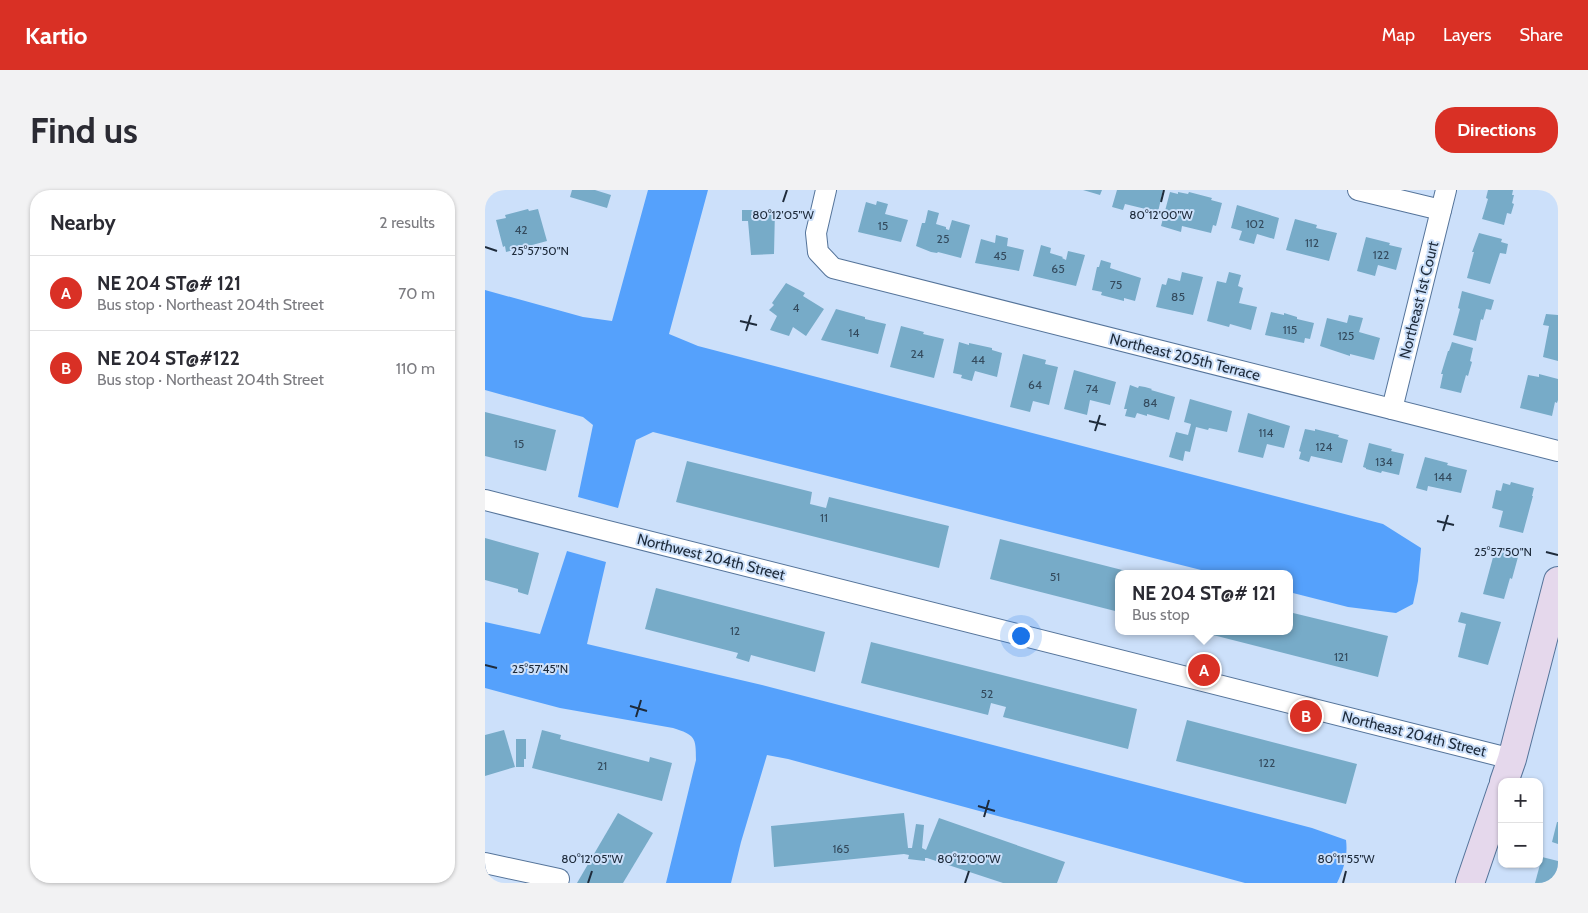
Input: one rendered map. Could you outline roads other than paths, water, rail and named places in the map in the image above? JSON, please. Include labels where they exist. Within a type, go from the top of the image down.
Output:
[{"type":"street","name":"Northeast 205th Terrace","points":[[826,190],[816,233],[817,252],[833,268],[1558,451]]},
{"type":"street","points":[[1358,190],[1441,210]]},
{"type":"street","name":"Northeast 1st Court","points":[[1392,409],[1446,190]]},
{"type":"street","name":"Northwest 204th Street","points":[[485,500],[938,614]]},
{"type":"street","points":[[1508,770],[1558,581]]},
{"type":"street","name":"Northeast 204th Street","points":[[938,614],[1508,770]]},
{"type":"street","points":[[1470,883],[1498,801]]},
{"type":"street","points":[[485,863],[559,879]]},
{"type":"water","points":[[648,190],[708,190],[669,334],[698,346],[1383,524],[1421,548],[1418,581],[1413,604],[1396,613],[1348,607],[1293,593],[1293,570],[1201,570],[653,432],[636,440],[618,508],[578,497],[593,425],[583,417],[485,390],[485,290],[583,317],[612,321]]},
{"type":"water","points":[[567,551],[606,562],[587,644],[762,685],[1312,828],[1346,840],[1346,857],[1337,883],[1245,883],[788,759],[767,755],[731,883],[666,883],[696,760],[693,738],[673,728],[560,708],[485,688],[485,622],[540,634]]},
{"type":"place","name":"NE 204 ST@# 121","points":[[1204,670]]},
{"type":"place","name":"NE 204 ST@#122","points":[[1306,716]]}]
